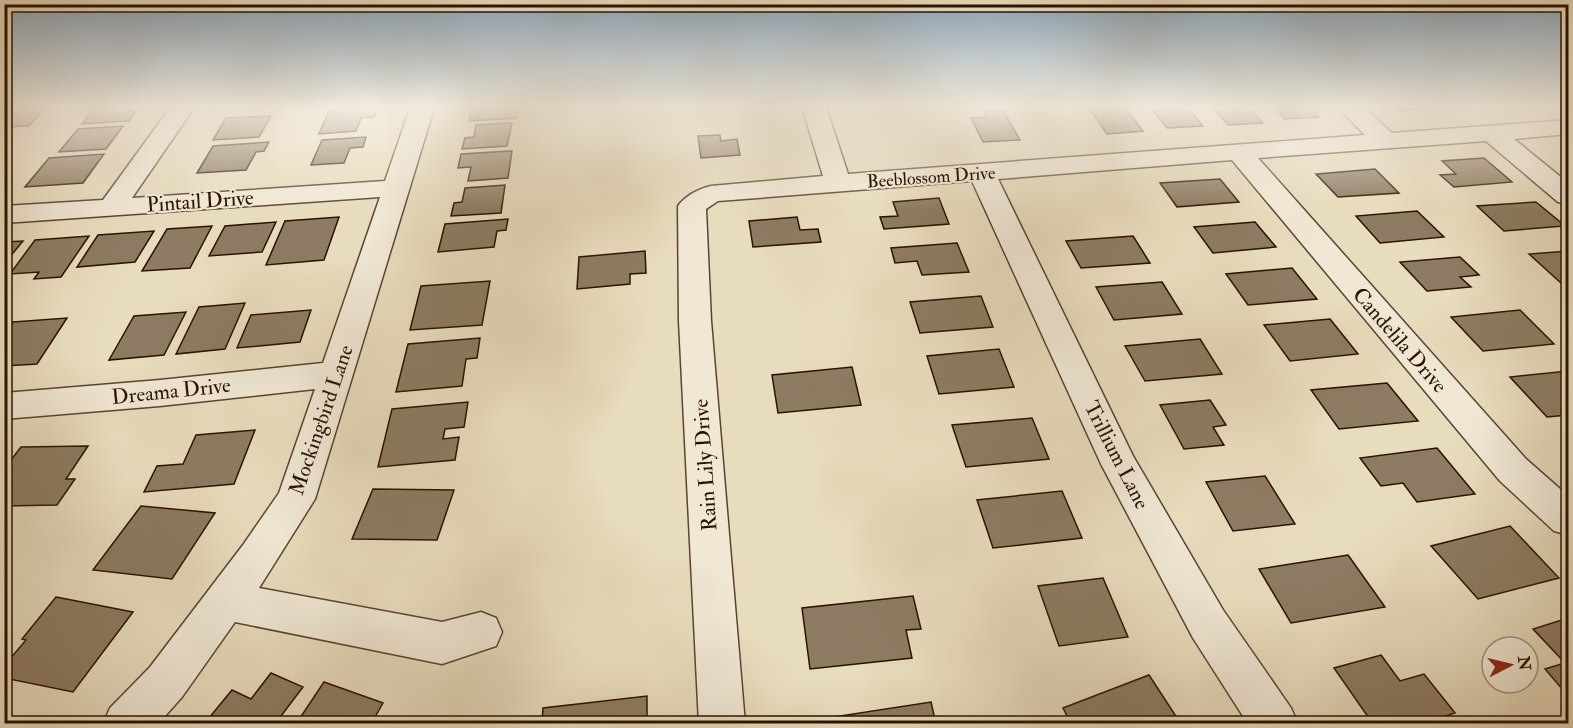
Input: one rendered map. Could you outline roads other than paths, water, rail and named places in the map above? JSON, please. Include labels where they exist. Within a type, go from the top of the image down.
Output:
[{"type":"street","points":[[112,207],[158,142]]},
{"type":"street","name":"Mockingbird Lane","points":[[126,723],[166,682],[257,558],[296,499],[411,142]]},
{"type":"street","points":[[825,142],[838,183]]},
{"type":"street","name":"Beeblossom Drive","points":[[692,206],[711,194],[1387,142]]},
{"type":"street","points":[[1502,142],[1569,196]]},
{"type":"street","name":"Candelila Drive","points":[[1239,153],[1513,470],[1569,519]]},
{"type":"street","name":"Trillium Lane","points":[[982,173],[1119,464],[1208,624],[1275,723]]},
{"type":"street","name":"Pintail Drive","points":[[4,215],[395,188]]},
{"type":"street","name":"Rain Lily Drive","points":[[692,206],[695,321],[722,723]]},
{"type":"street","name":"Dreama Drive","points":[[4,406],[160,393],[337,374]]},
{"type":"street","points":[[225,601],[442,643],[482,632]]}]
